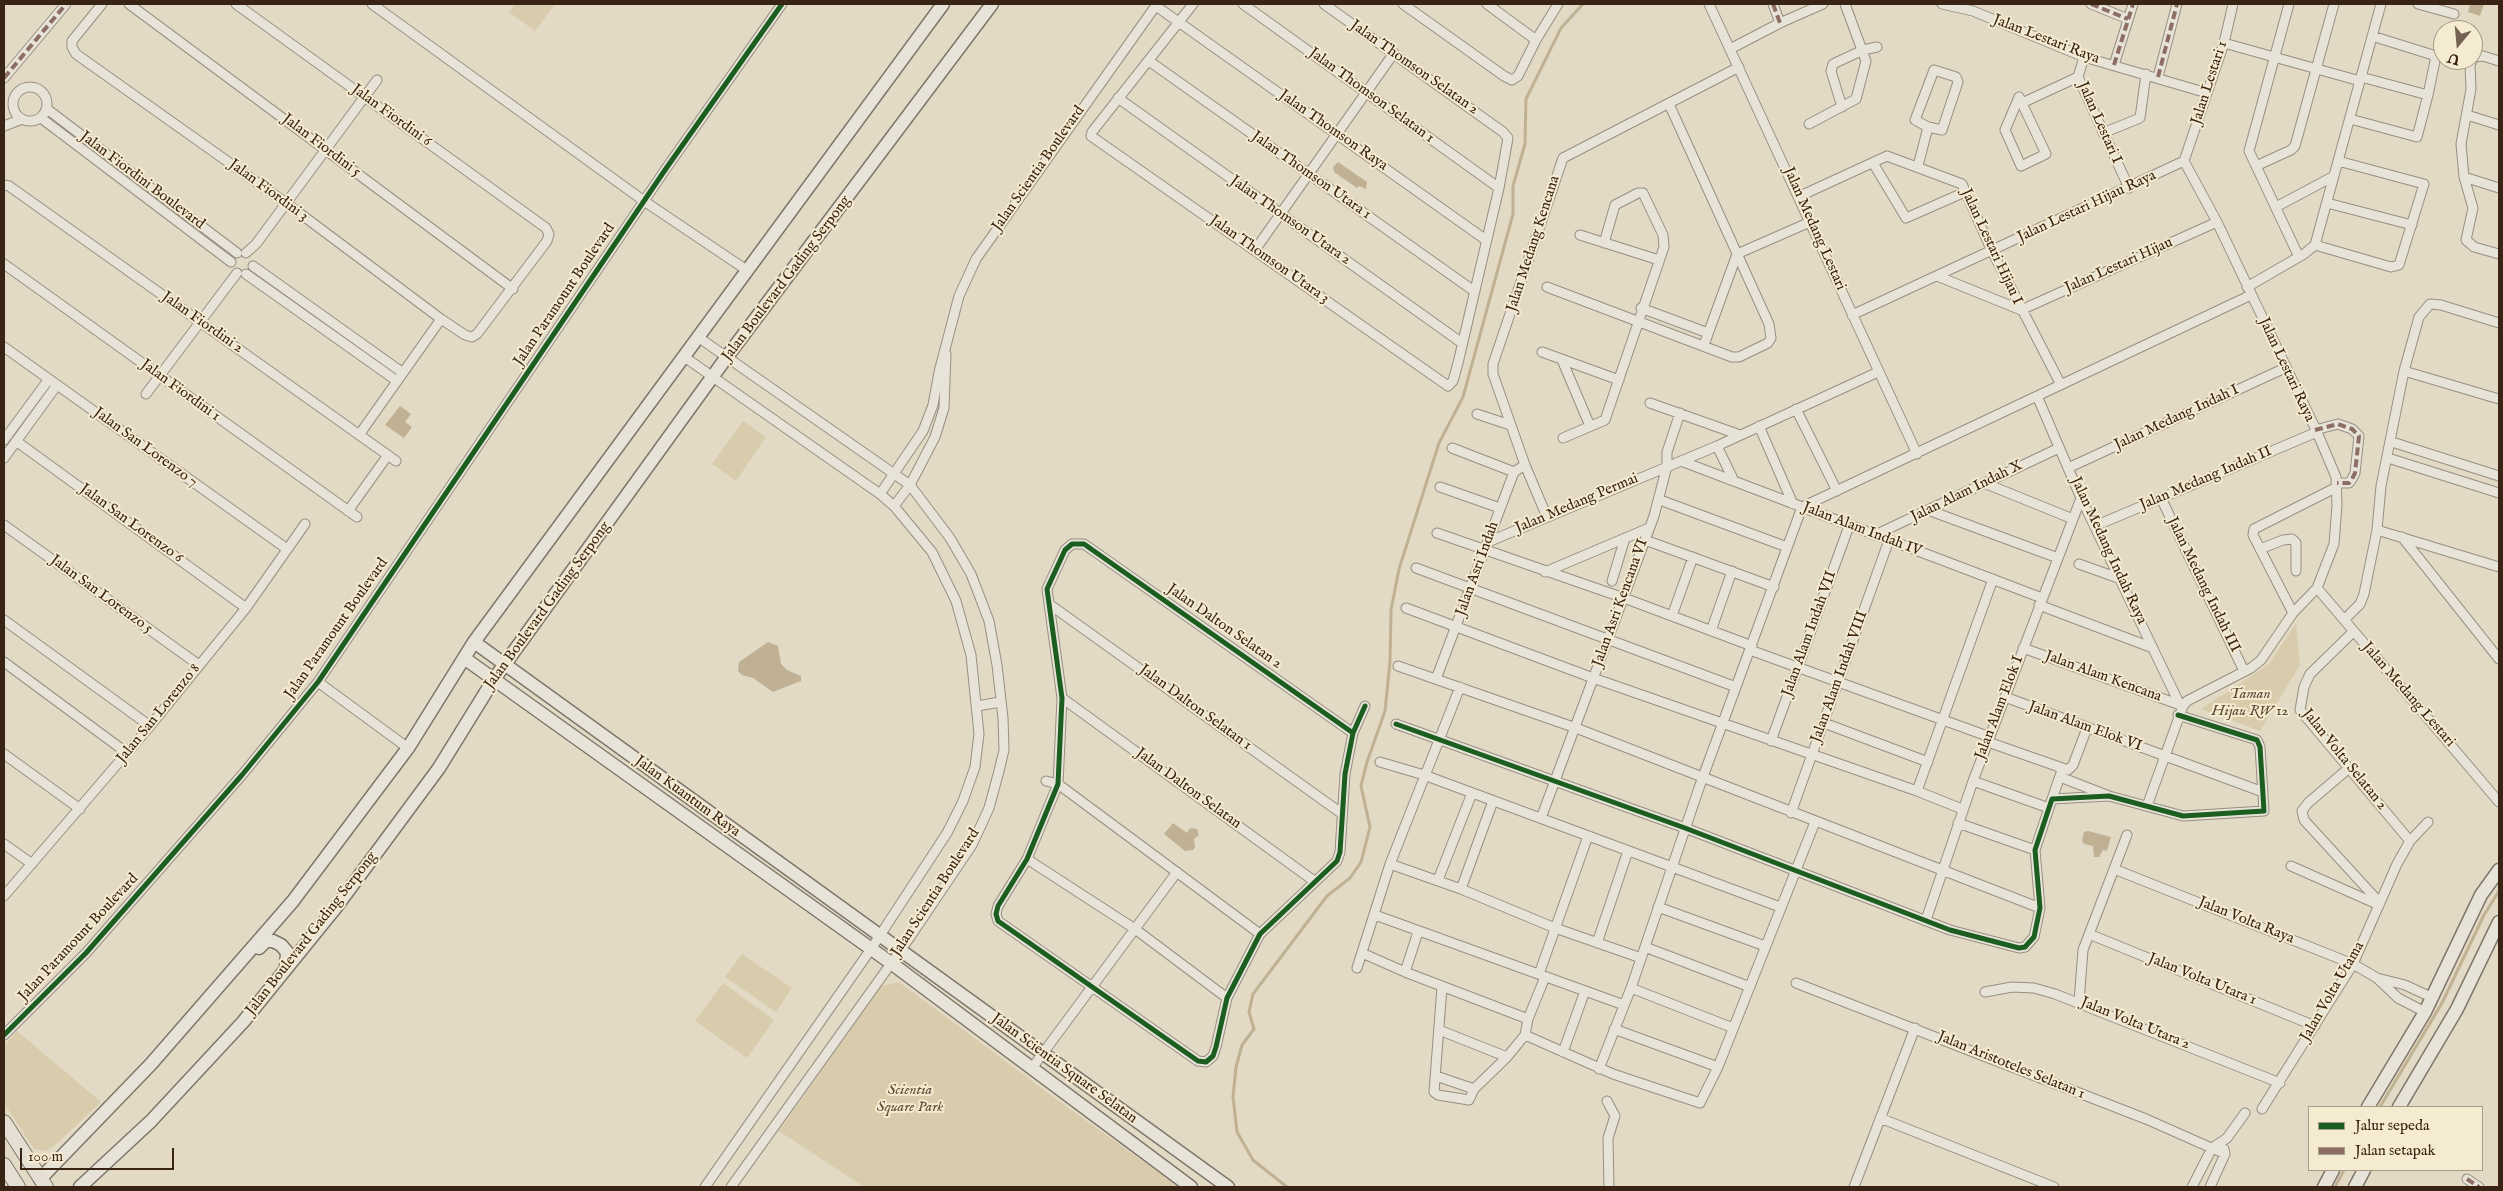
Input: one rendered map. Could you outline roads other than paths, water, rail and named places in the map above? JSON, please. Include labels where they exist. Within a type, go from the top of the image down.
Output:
[{"type":"main road","points":[[4,1122],[39,1184],[151,1064],[276,922],[408,748],[474,642],[943,4]]},
{"type":"main road","name":"Jalan Boulevard Gading Serpong","points":[[80,1187],[151,1121],[243,1022],[337,906],[439,768],[494,679],[726,358],[992,4]]},
{"type":"main road","name":"Jalan Kuantum Raya","points":[[474,642],[900,951]]},
{"type":"main road","name":"Jalan Kuantum Raya","points":[[464,658],[871,949]]},
{"type":"main road","points":[[2369,1106],[2433,998],[2481,895],[2499,870]]},
{"type":"main road","points":[[276,922],[280,940],[295,944],[302,941],[327,909],[337,906]]},
{"type":"main road","points":[[2400,1106],[2457,1009],[2499,922]]},
{"type":"main road","points":[[221,985],[230,984],[266,941],[273,941],[284,947],[287,959],[286,969]]},
{"type":"main road","name":"Jalan Scientia Square Selatan","points":[[871,949],[1191,1187]]},
{"type":"main road","name":"Jalan Scientia Square Selatan","points":[[900,951],[1228,1187]]},
{"type":"main road","points":[[4,1165],[18,1187]]},
{"type":"main road","points":[[2324,1187],[2332,1171]]},
{"type":"main road","points":[[2355,1187],[2363,1171]]},
{"type":"street","points":[[4,78],[66,4]]},
{"type":"street","name":"Jalan Fiordini 3","points":[[102,4],[72,41],[72,47],[76,54],[286,203],[441,319],[465,335],[472,337],[477,334],[513,289]]},
{"type":"street","name":"Jalan Fiordini 5","points":[[129,4],[513,289]]},
{"type":"street","name":"Jalan Fiordini 6","points":[[236,4],[546,228],[549,234],[547,241],[513,289]]},
{"type":"street","points":[[372,4],[644,201],[748,271]]},
{"type":"street","name":"Jalan Paramount Boulevard","points":[[4,1036],[86,953],[242,775],[318,682],[644,201],[782,4]]},
{"type":"street","points":[[1118,98],[1193,4]]},
{"type":"street","name":"Jalan Thomson Selatan 1","points":[[1244,4],[1499,188]]},
{"type":"street","name":"Jalan Thomson Selatan 2","points":[[1324,4],[1503,132],[1508,144],[1499,188]]},
{"type":"street","points":[[1403,4],[1512,80],[1518,76],[1536,40],[1558,4]]},
{"type":"street","points":[[1487,4],[1536,40]]},
{"type":"street","name":"Jalan Medang Lestari","points":[[1709,4],[1800,196],[1878,372],[1918,454]]},
{"type":"street","points":[[1773,4],[1780,22]]},
{"type":"street","points":[[1730,49],[1780,22],[1823,4]]},
{"type":"street","points":[[1809,124],[1856,99],[1866,61],[1845,4]]},
{"type":"street","name":"Jalan Lestari Raya","points":[[1942,4],[1974,8],[2084,57],[2158,77],[2207,93]]},
{"type":"street","points":[[2091,4],[2128,19]]},
{"type":"street","points":[[2114,65],[2133,4]]},
{"type":"street","points":[[2158,77],[2177,4]]},
{"type":"street","name":"Jalan Lestari 1","points":[[2184,161],[2224,43],[2233,4]]},
{"type":"street","points":[[2288,4],[2249,148],[2299,257]]},
{"type":"street","points":[[2256,166],[2293,148],[2334,4]]},
{"type":"street","points":[[1797,505],[1837,491],[1918,454],[2249,291],[2315,245],[2381,4]]},
{"type":"street","points":[[2418,4],[2454,14]]},
{"type":"street","name":"Jalan Scientia Boulevard","points":[[880,494],[923,432],[932,405],[959,296],[976,258],[1158,7]]},
{"type":"street","name":"Jalan Thomson Raya","points":[[1158,7],[1164,15],[1177,22],[1338,134],[1486,240]]},
{"type":"street","points":[[2350,119],[2416,137],[2428,95],[2436,56],[2372,36]]},
{"type":"street","points":[[2224,43],[2316,70],[2428,95]]},
{"type":"street","points":[[1842,107],[1832,67],[1833,64],[1863,50],[1877,47]]},
{"type":"street","points":[[1255,250],[1279,213],[1338,134],[1394,53]]},
{"type":"street","points":[[2499,60],[2482,56],[2474,57],[2470,65],[2471,89],[2467,115],[2462,129],[2461,144],[2464,177],[2473,208],[2466,240],[2469,244],[2499,254]]},
{"type":"street","name":"Jalan Lestari I","points":[[2084,57],[2078,77],[2129,188]]},
{"type":"street","name":"Jalan Thomson Utara 1","points":[[1149,61],[1474,292]]},
{"type":"street","name":"Jalan Medang Kencana","points":[[1547,517],[1525,465],[1493,374],[1494,364],[1563,158],[1739,67]]},
{"type":"street","points":[[1934,70],[1956,77],[1958,87],[1943,129],[1928,127],[1918,122],[1916,116],[1934,70]]},
{"type":"street","points":[[2103,133],[2140,118],[2146,74]]},
{"type":"street","points":[[2022,103],[2078,77]]},
{"type":"street","points":[[146,394],[235,272],[245,254],[256,244],[377,80]]},
{"type":"street","points":[[4,125],[14,110],[16,95],[30,87],[44,94],[47,109],[41,118],[28,121],[22,119],[14,110]]},
{"type":"street","points":[[2019,97],[2022,103],[2046,154],[2021,166],[2005,130],[2016,99],[2019,97]]},
{"type":"street","name":"Jalan Thomson Utara 3","points":[[1118,98],[1092,132],[1092,137],[1255,250],[1444,385],[1451,385],[1453,381],[1462,343]]},
{"type":"street","name":"Jalan Thomson Utara 2","points":[[1118,98],[1462,343]]},
{"type":"street","points":[[1547,287],[1732,357],[1739,357],[1768,343],[1771,338],[1769,324],[1668,104]]},
{"type":"street","name":"Jalan Fiordini Boulevard","points":[[47,109],[245,254]]},
{"type":"street","points":[[2467,115],[2499,125]]},
{"type":"street","name":"Jalan Fiordini Boulevard","points":[[41,118],[235,272],[400,377]]},
{"type":"street","points":[[4,125],[22,119]]},
{"type":"street","points":[[1918,166],[1928,127]]},
{"type":"street","name":"Jalan Lestari Hijau I","points":[[1800,196],[1888,156],[1962,184],[2021,310],[2061,385]]},
{"type":"street","name":"Jalan Lestari Raya","points":[[2184,161],[2217,222],[2336,477],[2334,544],[2317,588]]},
{"type":"street","name":"Jalan Lestari Hijau Raya","points":[[1852,315],[2184,161]]},
{"type":"street","points":[[2315,245],[2396,267],[2403,259],[2424,184],[2338,162]]},
{"type":"street","points":[[1873,163],[1906,218],[1966,192]]},
{"type":"street","points":[[2276,207],[2334,176]]},
{"type":"street","points":[[2464,177],[2499,188]]},
{"type":"street","name":"Jalan Fiordini 2","points":[[6,185],[396,461]]},
{"type":"street","points":[[1462,343],[1499,188]]},
{"type":"street","points":[[1562,438],[1605,420],[1641,308],[1665,242],[1643,193],[1638,193],[1615,205],[1604,243]]},
{"type":"street","points":[[2327,203],[2412,225]]},
{"type":"street","points":[[1704,345],[1737,254],[1810,222]]},
{"type":"street","name":"Jalan Lestari Hijau","points":[[2021,310],[2217,222]]},
{"type":"street","points":[[1580,235],[1659,260]]},
{"type":"street","points":[[245,254],[253,266],[400,377]]},
{"type":"street","name":"Jalan Fiordini 1","points":[[4,264],[357,517]]},
{"type":"street","points":[[235,272],[253,266]]},
{"type":"street","points":[[1937,276],[2021,310]]},
{"type":"street","points":[[2344,620],[2360,604],[2364,594],[2404,371],[2419,317],[2430,304],[2440,304],[2499,323]]},
{"type":"street","points":[[1641,308],[1708,333]]},
{"type":"street","points":[[359,435],[441,319]]},
{"type":"street","name":"Jalan Scientia Boulevard","points":[[698,337],[910,485],[950,538],[971,574],[989,622],[997,665],[1004,750],[989,808],[972,845],[900,951],[731,1187]]},
{"type":"street","name":"Jalan Scientia Boulevard","points":[[894,506],[910,485],[935,437],[944,408],[947,374],[946,346]]},
{"type":"street","name":"Jalan San Lorenzo 7","points":[[4,347],[287,549]]},
{"type":"street","points":[[1542,352],[1618,380]]},
{"type":"street","name":"Jalan Scientia Boulevard","points":[[683,356],[880,494],[894,506],[932,552],[956,601],[971,654],[978,706],[979,734],[975,767],[963,801],[947,833],[878,935],[871,949],[705,1187]]},
{"type":"street","points":[[1562,360],[1590,426]]},
{"type":"street","name":"Jalan Medang Indah I","points":[[2068,468],[2285,368]]},
{"type":"street","points":[[2404,371],[2499,398]]},
{"type":"street","name":"Jalan Medang Permai","points":[[1486,548],[1547,517],[1717,446],[1878,372]]},
{"type":"street","points":[[4,440],[53,382]]},
{"type":"street","points":[[4,458],[53,382]]},
{"type":"street","name":"Jalan Medang Indah Raya","points":[[2037,396],[2081,498],[2182,706]]},
{"type":"street","points":[[1650,402],[1740,435]]},
{"type":"street","points":[[1796,409],[1837,491]]},
{"type":"street","points":[[1667,466],[1667,452],[1680,413]]},
{"type":"street","points":[[1477,414],[1510,425]]},
{"type":"street","name":"Jalan Medang Indah II","points":[[2095,526],[2316,431],[2338,424],[2352,429],[2359,436],[2355,473],[2351,482],[2337,485]]},
{"type":"street","points":[[1599,1069],[1645,947],[1702,778],[1724,724],[1751,648],[1771,585],[1787,547],[1797,505],[1759,426]]},
{"type":"street","name":"Jalan San Lorenzo 6","points":[[16,441],[246,608]]},
{"type":"street","points":[[2388,458],[2496,492],[2499,476],[2392,442]]},
{"type":"street","points":[[1717,446],[1734,481]]},
{"type":"street","points":[[1452,448],[1514,472],[1525,465]]},
{"type":"street","name":"Jalan Alam Indah X","points":[[1875,535],[2059,448]]},
{"type":"street","points":[[348,511],[388,456]]},
{"type":"street","name":"Jalan Alam Indah IV","points":[[1681,461],[1993,579],[2040,602],[2153,648]]},
{"type":"street","name":"Jalan Asri Kencana VI","points":[[1541,818],[1593,678],[1611,640],[1624,598],[1660,500],[1667,466]]},
{"type":"street","name":"Jalan Asri Indah","points":[[1436,678],[1454,626],[1471,589],[1514,472]]},
{"type":"street","points":[[1984,483],[2073,519]]},
{"type":"street","points":[[2293,613],[2253,535],[2254,529],[2337,485]]},
{"type":"street","points":[[1440,487],[1500,508]]},
{"type":"street","name":"Jalan Alam Elok I","points":[[1926,920],[1962,809],[2081,498]]},
{"type":"street","name":"Jalan Medang Indah III","points":[[2161,498],[2244,671]]},
{"type":"street","points":[[1660,500],[1787,547]]},
{"type":"street","points":[[1928,510],[2058,558]]},
{"type":"street","name":"Jalan San Lorenzo 8","points":[[4,896],[150,726],[246,608],[305,524]]},
{"type":"street","name":"Jalan San Lorenzo 5","points":[[4,525],[199,665]]},
{"type":"street","name":"Jalan Alam Indah VII","points":[[1771,741],[1849,526]]},
{"type":"street","points":[[1546,572],[1649,528]]},
{"type":"street","points":[[2377,530],[2499,567]]},
{"type":"street","points":[[1436,534],[1486,548],[1546,572],[1624,598],[1799,667],[1943,720],[2063,772],[2109,796],[2183,816],[2264,811],[2260,746],[2257,740],[2178,715]]},
{"type":"street","points":[[2402,537],[2499,659]]},
{"type":"street","points":[[1612,580],[1625,538]]},
{"type":"street","points":[[1645,540],[1771,585]]},
{"type":"street","name":"Jalan Alam Indah VIII","points":[[1791,813],[1889,540]]},
{"type":"street","points":[[2260,550],[2283,540],[2292,540],[2296,543],[2296,571]]},
{"type":"street","name":"Jalan Dalton Selatan 2","points":[[1049,604],[1047,589],[1065,550],[1072,544],[1084,544],[1353,733]]},
{"type":"street","points":[[1672,616],[1692,557]]},
{"type":"street","points":[[2079,564],[2121,579]]},
{"type":"street","points":[[1416,568],[1736,687]]},
{"type":"street","points":[[1711,631],[1732,571]]},
{"type":"street","points":[[1917,791],[1993,579]]},
{"type":"street","points":[[2147,806],[2182,706],[2261,660],[2293,613],[2317,588]]},
{"type":"street","name":"Jalan Medang Lestari","points":[[2317,588],[2499,802]]},
{"type":"street","points":[[1049,604],[1062,698],[1058,784],[1028,859],[998,906],[996,914],[998,921],[1198,1061],[1206,1062],[1213,1056],[1227,998],[1260,934],[1314,881],[1332,868],[1337,861],[1340,852],[1340,812],[1344,774],[1353,733],[1365,706]]},
{"type":"street","name":"Jalan Dalton Selatan 1","points":[[1049,604],[1340,812]]},
{"type":"street","points":[[1406,608],[1593,678],[1917,791],[1962,809]]},
{"type":"street","points":[[4,620],[150,726]]},
{"type":"street","name":"Jalan Volta Selatan 2","points":[[2354,632],[2310,674],[2304,687],[2300,710],[2410,841]]},
{"type":"street","name":"Jalan Alam Kencana","points":[[2023,648],[2182,706]]},
{"type":"street","points":[[4,662],[127,753]]},
{"type":"street","points":[[1398,666],[1576,728],[2040,908]]},
{"type":"street","points":[[318,682],[408,748]]},
{"type":"street","points":[[1357,968],[1376,915],[1390,864],[1460,687]]},
{"type":"street","name":"Jalan Alam Elok VI","points":[[2005,697],[2263,792]]},
{"type":"street","name":"Jalan Dalton Selatan","points":[[1062,698],[1314,881]]},
{"type":"street","points":[[978,706],[1000,702]]},
{"type":"street","points":[[1824,723],[1928,762]]},
{"type":"street","points":[[1396,724],[1441,738],[1685,828],[1950,930],[2019,948],[2025,947],[2034,937],[2040,908],[2035,850],[2063,772],[2073,766],[2087,728]]},
{"type":"street","points":[[4,754],[80,809]]},
{"type":"street","points":[[1380,762],[1424,775],[1493,800],[1780,907]]},
{"type":"street","points":[[2349,768],[2308,803],[2302,811],[2304,820],[2379,904]]},
{"type":"street","points":[[1046,781],[1058,784],[1260,934]]},
{"type":"street","points":[[1973,781],[2050,804],[2109,796]]},
{"type":"street","points":[[1438,880],[1472,793]]},
{"type":"street","points":[[1461,889],[1493,800]]},
{"type":"street","points":[[1525,1035],[1599,1069],[1698,1103],[1703,1100],[1718,1067],[1794,870],[1815,822]]},
{"type":"street","name":"Jalan Volta Utama","points":[[2262,1109],[2353,964],[2379,904],[2410,841],[2428,822]]},
{"type":"street","points":[[1958,824],[2035,850]]},
{"type":"street","points":[[2079,1002],[2081,962],[2089,934],[2127,835]]},
{"type":"street","points":[[1442,987],[1434,1092],[1438,1095],[1466,1100],[1471,1098],[1474,1088],[1507,1057],[1525,1035],[1555,928],[1588,836]]},
{"type":"street","points":[[4,844],[32,864]]},
{"type":"street","points":[[1597,943],[1628,851]]},
{"type":"street","points":[[1028,859],[1135,929],[1227,998]]},
{"type":"street","points":[[1390,864],[1438,880],[1555,928],[1641,958]]},
{"type":"street","points":[[2291,866],[2379,904]]},
{"type":"street","name":"Jalan Volta Raya","points":[[2114,869],[2353,964],[2377,978]]},
{"type":"street","points":[[1032,1068],[1177,872]]},
{"type":"street","points":[[1658,906],[1765,946]]},
{"type":"street","points":[[1376,915],[1418,932],[1624,1005]]},
{"type":"street","points":[[1405,972],[1418,932]]},
{"type":"street","name":"Jalan Volta Utara 1","points":[[2089,934],[2315,1026]]},
{"type":"street","points":[[1645,947],[1750,987]]},
{"type":"street","points":[[1362,953],[1442,987],[1528,1020]]},
{"type":"street","points":[[2377,978],[2406,985],[2433,998]]},
{"type":"street","points":[[2377,978],[2398,998],[2425,1012]]},
{"type":"street","name":"Jalan Aristoteles Selatan 1","points":[[1796,983],[2146,1119],[2226,1154]]},
{"type":"street","name":"Jalan Volta Utara 2","points":[[1985,992],[2012,987],[2034,988],[2079,1002],[2280,1083]]},
{"type":"street","points":[[1630,988],[1733,1028]]},
{"type":"street","points":[[1563,1052],[1585,991]]},
{"type":"street","points":[[1854,1187],[1915,1028]]},
{"type":"street","points":[[1614,1029],[1718,1067]]},
{"type":"street","points":[[1439,1030],[1507,1057]]},
{"type":"street","points":[[1436,1076],[1474,1088]]},
{"type":"street","points":[[1607,1101],[1615,1116],[1607,1147],[1609,1187]]},
{"type":"street","points":[[2192,1187],[2212,1148],[2223,1142],[2245,1113]]},
{"type":"street","points":[[1880,1118],[2054,1187]]},
{"type":"street","points":[[2210,1187],[2226,1154],[2223,1142]]},
{"type":"street","points":[[2467,1178],[2479,1187]]},
{"type":"waterway","points":[[1287,1187],[1253,1160],[1237,1132],[1233,1097],[1236,1067],[1242,1045],[1254,1029],[1249,1012],[1253,994],[1327,896],[1350,878],[1361,862],[1370,827],[1361,786],[1367,762],[1385,711],[1390,662],[1391,610],[1399,569],[1439,443],[1463,397],[1513,214],[1513,186],[1525,144],[1526,99],[1561,28],[1583,4]]},
{"type":"waterway","points":[[2381,1106],[2442,1003],[2484,915],[2499,891]]},
{"type":"waterway","points":[[2335,1187],[2343,1171]]},
{"type":"park label","name":"Taman Hijau RW 12","points":[[2250,704]]},
{"type":"park label","name":"Scientia Square Park","points":[[910,1100]]}]
